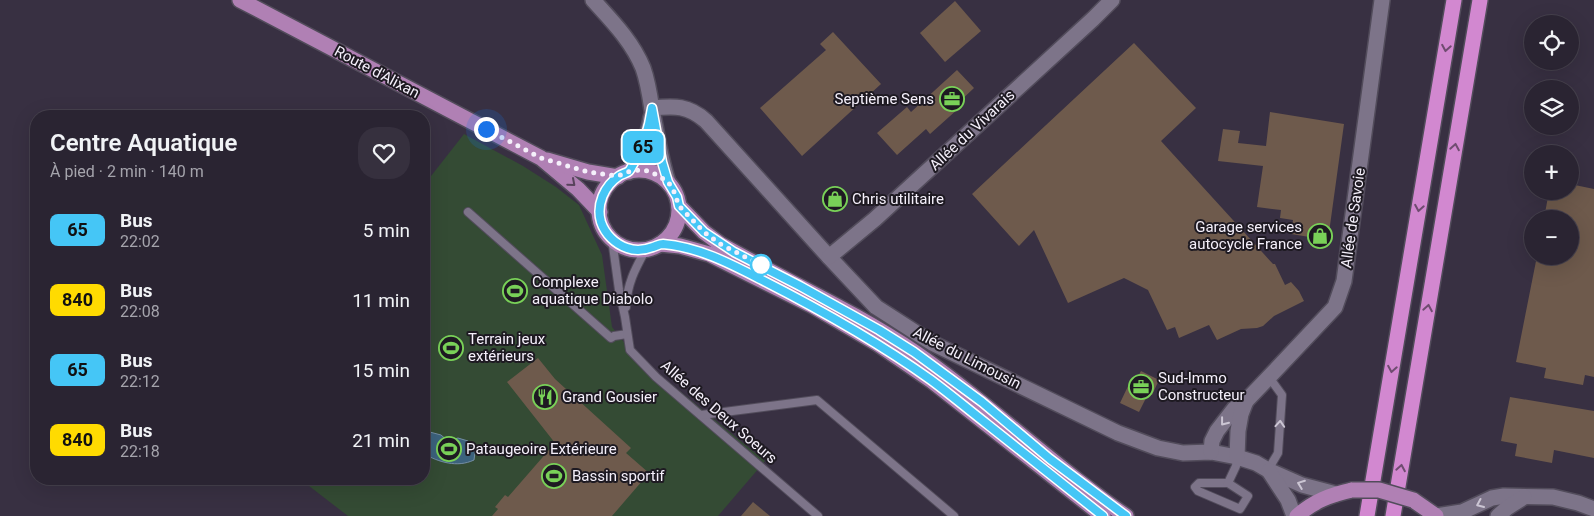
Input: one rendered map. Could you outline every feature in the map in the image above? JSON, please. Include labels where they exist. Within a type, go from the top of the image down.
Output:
[{"type":"highway","points":[[1367,516],[1454,0]]},
{"type":"highway","points":[[1393,516],[1480,0]]},
{"type":"main road","name":"Route d'Alixan","points":[[240,0],[541,158],[588,172],[623,174],[639,170],[649,171],[668,182]]},
{"type":"main road","name":"Route d'Alixan","points":[[541,158],[578,189],[600,212],[601,222],[612,239]]},
{"type":"main road","points":[[600,212],[600,202],[604,192],[610,183],[623,174]]},
{"type":"main road","points":[[653,247],[669,237],[679,217],[677,197],[668,182]]},
{"type":"main road","points":[[679,206],[704,232],[720,244],[831,303],[914,352],[967,391],[1050,459],[1126,516]]},
{"type":"main road","points":[[612,239],[628,248],[680,246],[709,254],[813,306],[878,344],[932,381],[1103,516]]},
{"type":"main road","points":[[1295,516],[1320,499],[1336,494],[1352,490],[1380,490],[1413,500],[1436,516]]},
{"type":"street","points":[[593,0],[624,35],[644,70],[662,162],[668,182]]},
{"type":"street","name":"Allée du Vivarais","points":[[829,258],[875,219],[1112,0]]},
{"type":"street","name":"Allée de Savoie","points":[[1211,452],[1212,441],[1217,431],[1234,409],[1247,400],[1335,307],[1344,282],[1382,0]]},
{"type":"street","points":[[623,174],[644,147],[652,108]]},
{"type":"street","name":"Allée du Limousin","points":[[652,108],[692,110],[706,121],[829,258],[876,307],[932,343],[1118,432],[1158,448],[1183,453],[1211,452],[1237,457],[1256,463],[1302,484],[1336,494]]},
{"type":"street","name":"Allée de Savoie","points":[[1237,457],[1238,431],[1241,414],[1247,400]]},
{"type":"street","points":[[1268,470],[1288,500],[1295,516]]},
{"type":"street","points":[[1436,516],[1462,512],[1492,498],[1504,496],[1561,498],[1594,510]]},
{"type":"street","points":[[1498,516],[1524,497]]},
{"type":"lane","points":[[468,212],[612,338],[627,334]]},
{"type":"lane","name":"Allée des Deux Soeurs","points":[[612,239],[630,350],[656,377],[818,516]]},
{"type":"lane","name":"Allée des Deux Soeurs","points":[[625,317],[631,279],[653,247]]},
{"type":"lane","points":[[1268,470],[1278,453],[1282,395],[1269,377]]},
{"type":"lane","points":[[701,415],[818,400],[954,516]]},
{"type":"lane","points":[[1228,483],[1236,466],[1237,457]]},
{"type":"lane","points":[[1199,483],[1228,483],[1248,496],[1240,509],[1198,491],[1195,487],[1199,483]]},
{"type":"green space","name":"Complexe aquatique Diabolo","points":[[464,134],[523,166],[556,187],[579,205],[602,255],[612,327],[630,350],[765,461],[718,516],[348,516],[308,485],[430,485],[430,177]]},
{"type":"water","name":"Pataugeoire Extérieure","points":[[430,432],[441,435],[448,441],[458,438],[468,441],[475,452],[474,460],[461,464],[448,463],[430,456]]},
{"type":"building","points":[[955,1],[981,31],[945,62],[920,33]]},
{"type":"building","points":[[833,32],[881,84],[802,156],[760,108],[826,50],[820,44]]},
{"type":"building","points":[[1134,43],[1196,108],[1161,141],[1275,264],[1285,285],[1291,282],[1299,291],[1304,301],[1274,316],[1263,326],[1241,329],[1217,340],[1209,325],[1179,338],[1175,327],[1167,330],[1148,290],[1124,278],[1068,303],[1034,230],[1019,246],[972,194]]},
{"type":"building","points":[[957,70],[974,88],[956,105],[959,108],[930,134],[926,129],[897,155],[877,133],[907,107],[911,112]]},
{"type":"building","points":[[1270,112],[1344,124],[1328,240],[1291,234],[1293,220],[1280,218],[1281,210],[1257,207],[1263,166],[1218,161],[1223,129],[1240,131],[1238,143],[1266,146]]},
{"type":"building","points":[[1579,186],[1594,189],[1594,377],[1585,375],[1583,385],[1544,378],[1546,368],[1516,362],[1535,265],[1579,265],[1579,210],[1546,210],[1547,200],[1579,200]]},
{"type":"building","points":[[538,358],[555,379],[631,448],[626,453],[649,473],[612,516],[492,516],[498,509],[495,507],[505,495],[508,497],[555,443],[507,382]]},
{"type":"building","points":[[1141,371],[1159,380],[1152,395],[1148,394],[1139,412],[1120,403],[1129,384],[1133,386]]},
{"type":"building","points":[[1510,397],[1594,411],[1594,458],[1554,450],[1552,463],[1515,456],[1517,444],[1501,441]]},
{"type":"building","points":[[753,502],[770,516],[741,516]]},
{"type":"bus line","name":"65","points":[[1103,516],[932,381],[878,344],[832,316],[754,275],[709,254],[680,246],[660,244],[637,250],[620,245],[612,239],[601,222],[600,202],[610,183],[618,176],[628,172],[644,147],[652,108],[662,162],[668,182],[677,197],[679,206],[704,232],[720,244],[800,286],[879,330],[914,352],[982,402],[1050,459],[1126,516]]},
{"type":"place","name":"Septième Sens","points":[[952,99]]},
{"type":"place","name":"Chris utilitaire","points":[[835,199]]},
{"type":"place","name":"Garage services autocycle France","points":[[1320,236]]},
{"type":"place","name":"Complexe aquatique Diabolo","points":[[515,291]]},
{"type":"place","name":"Terrain jeux extérieurs","points":[[451,348]]},
{"type":"place","name":"Sud-Immo Constructeur","points":[[1141,387]]},
{"type":"place","name":"Grand Gousier","points":[[545,397]]},
{"type":"place","name":"Pataugeoire Extérieure","points":[[449,449]]},
{"type":"place","name":"Bassin sportif","points":[[554,476]]},
{"type":"route","points":[[486,129],[541,158],[588,172],[618,176],[639,170],[649,171],[668,182],[677,197],[679,206],[704,232],[720,244],[761,265]]}]
